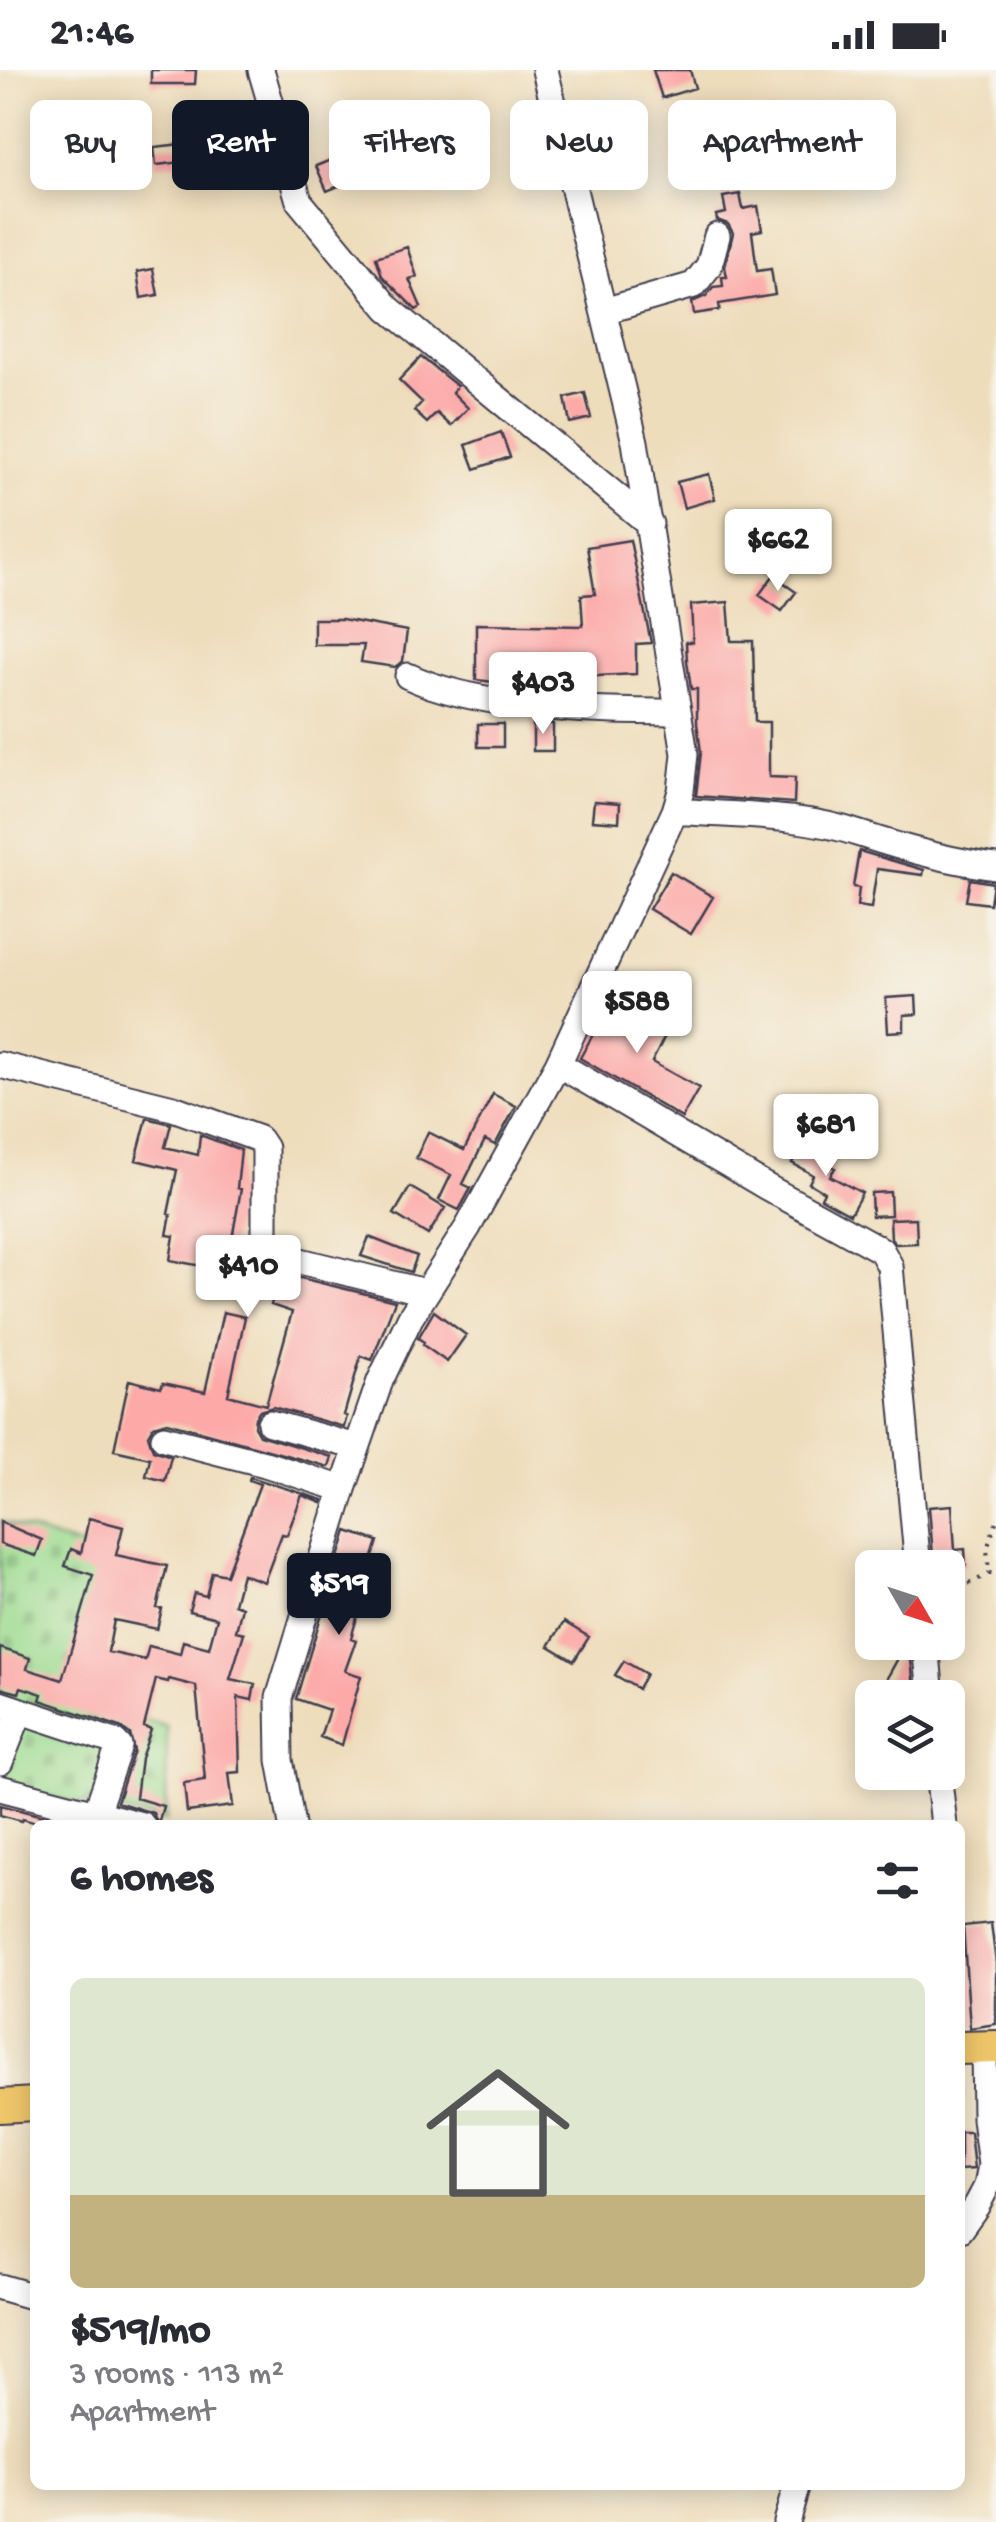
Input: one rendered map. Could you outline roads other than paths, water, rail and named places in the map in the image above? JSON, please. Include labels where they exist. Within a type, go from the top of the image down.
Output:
[{"type":"main road","points":[[0,2106],[30,2104]]},
{"type":"street","points":[[261,70],[299,201],[388,308],[650,524]]},
{"type":"street","points":[[291,1820],[280,1760],[279,1698],[342,1490],[380,1381],[425,1292],[468,1227],[558,1064],[681,791],[684,754],[635,442],[545,70]]},
{"type":"street","points":[[604,311],[694,284],[709,266],[717,236]]},
{"type":"street","points":[[408,676],[449,692],[504,700],[618,712],[678,712]]},
{"type":"street","points":[[674,811],[802,822],[861,834],[918,852],[996,867]]},
{"type":"street","points":[[558,1064],[881,1250],[890,1266],[916,1550]]},
{"type":"street","points":[[0,1065],[173,1108],[259,1140],[266,1148],[265,1246],[284,1257],[425,1292]]},
{"type":"street","points":[[270,1423],[358,1447]]},
{"type":"street","points":[[286,1471],[299,1432]]},
{"type":"street","points":[[164,1438],[342,1490]]},
{"type":"street","points":[[0,1762],[10,1707],[115,1742],[119,1746],[96,1813]]},
{"type":"street","points":[[0,1788],[123,1820]]},
{"type":"street","points":[[940,1790],[943,1820]]},
{"type":"street","points":[[965,2222],[978,2205],[992,2166],[972,2047]]},
{"type":"street","points":[[0,2288],[30,2296]]},
{"type":"street","points":[[786,2522],[795,2490]]}]
